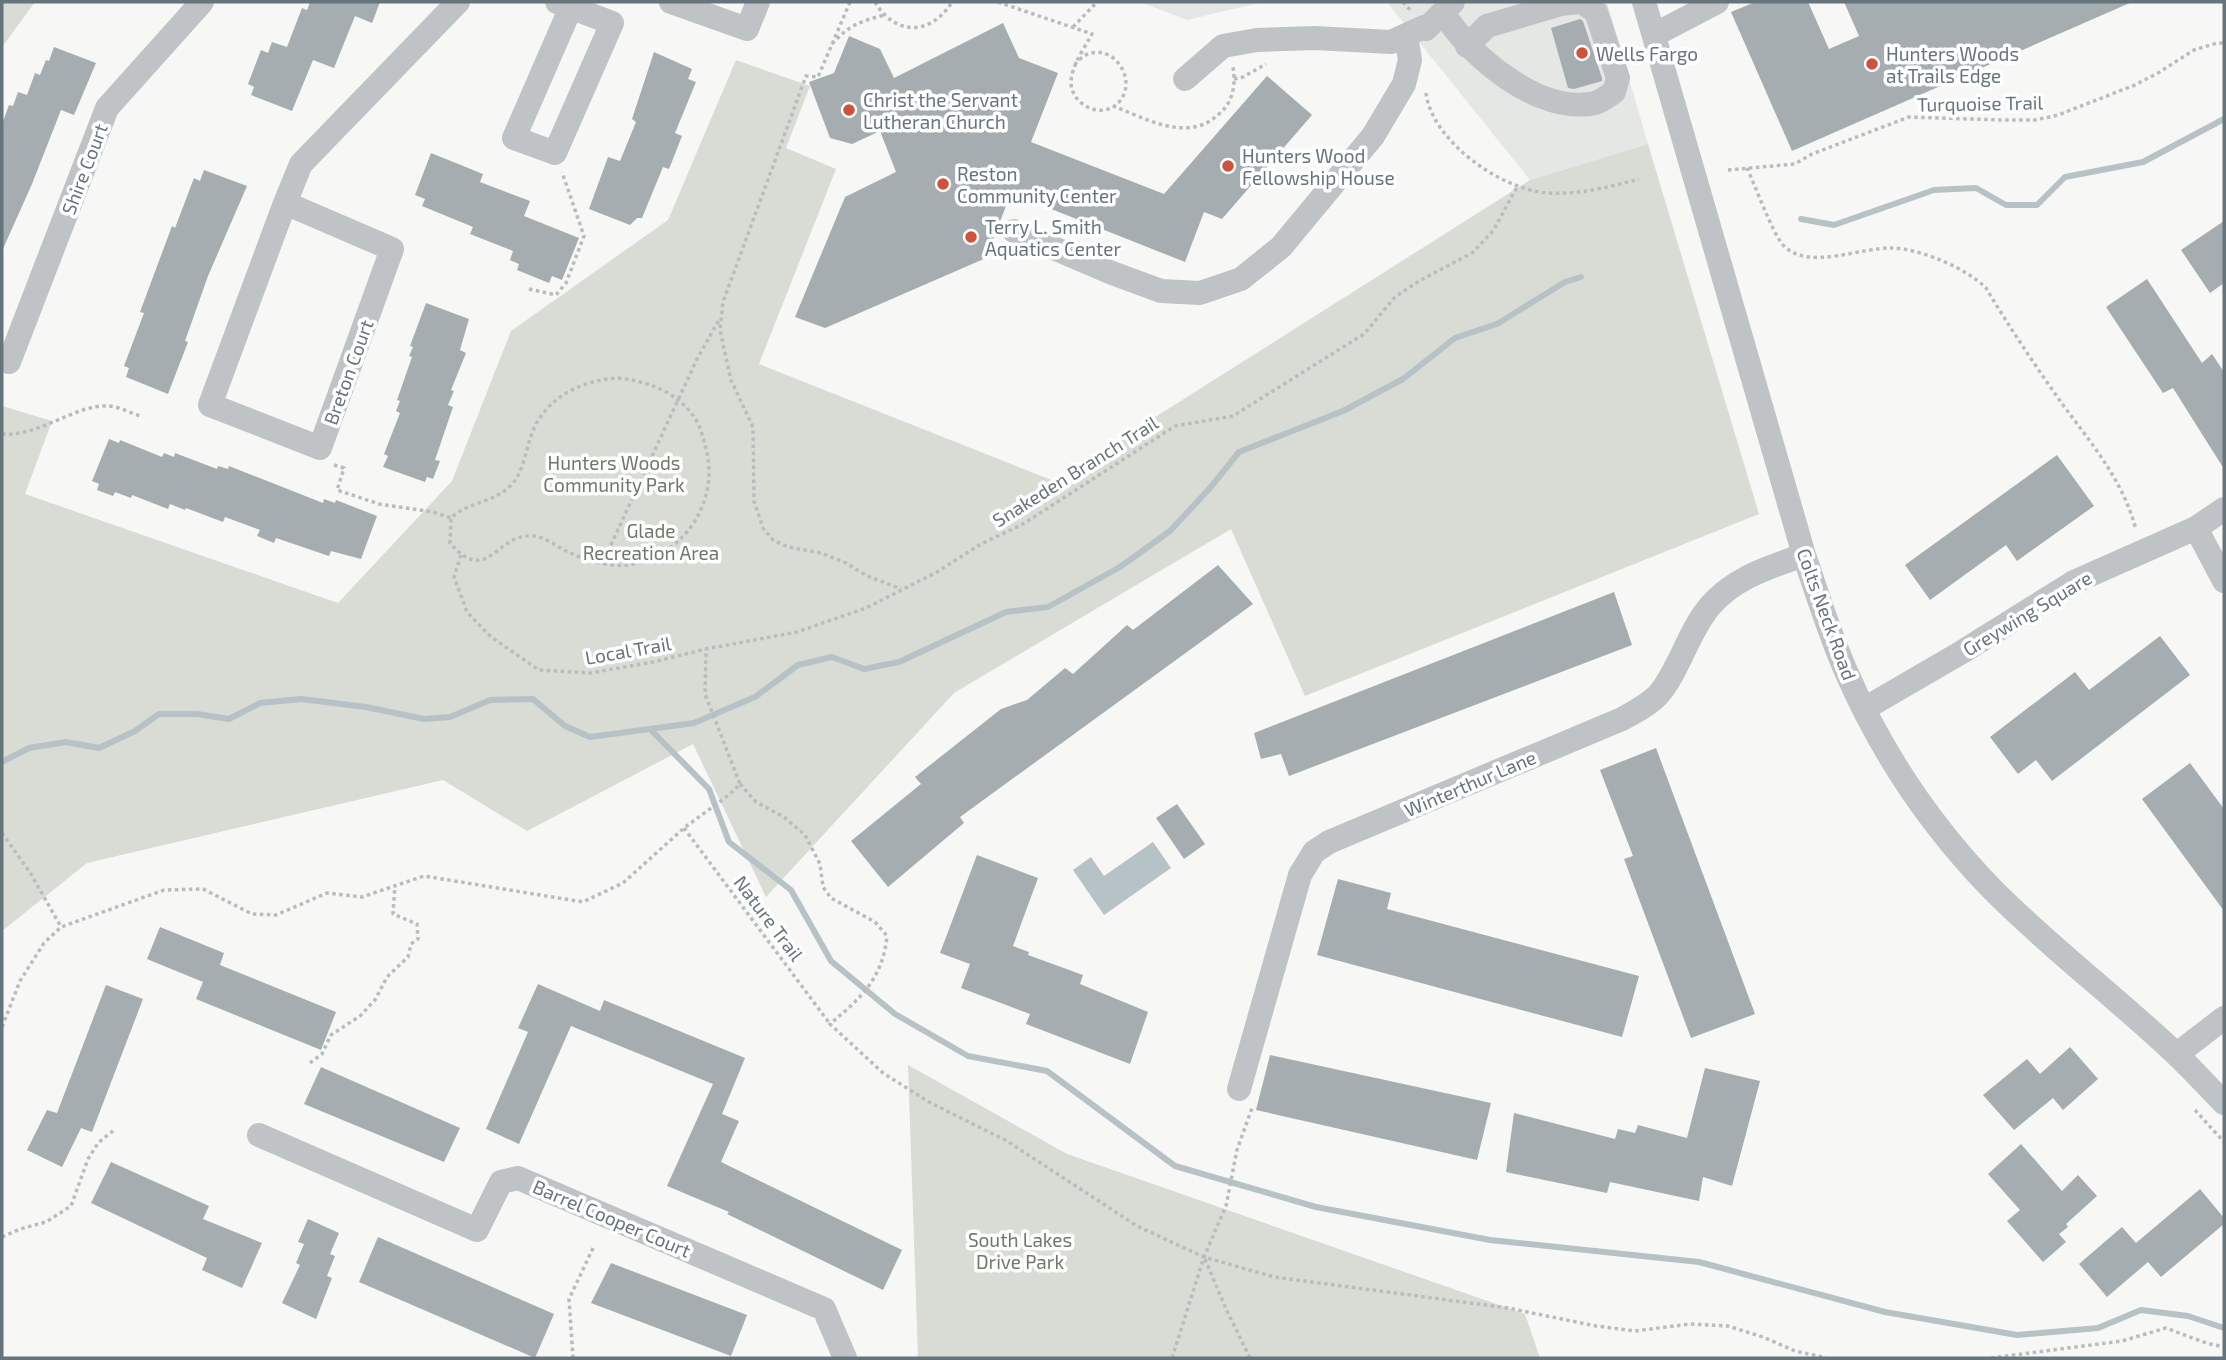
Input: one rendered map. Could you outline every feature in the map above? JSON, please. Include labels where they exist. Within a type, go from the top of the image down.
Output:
[{"type":"street","name":"Shire Court","points":[[9,362],[107,108],[202,2]]},
{"type":"street","name":"Breton Court","points":[[285,203],[392,248],[320,448],[210,405],[285,203],[301,163],[458,2]]},
{"type":"street","points":[[671,2],[747,29],[758,2]]},
{"type":"street","points":[[1185,79],[1223,46],[1257,40],[1314,38],[1391,42],[1424,27],[1426,29],[1448,7],[1467,46],[1497,71],[1540,96],[1574,104],[1597,103],[1614,92],[1618,78],[1596,12],[1580,2],[1561,4],[1487,26],[1467,46]]},
{"type":"street","name":"Colts Neck Road","points":[[1644,2],[1804,555],[1828,626],[1864,709],[1910,788],[1966,861],[2026,922],[2177,1054],[2224,1103]]},
{"type":"street","points":[[1654,35],[1717,2]]},
{"type":"street","points":[[564,5],[612,23],[555,153],[514,138],[564,5]]},
{"type":"street","points":[[1014,231],[1161,291],[1200,293],[1241,279],[1281,247],[1373,136],[1404,84],[1410,60],[1406,36]]},
{"type":"street","name":"Greywing Square","points":[[1864,709],[2074,582],[2196,528],[2224,509]]},
{"type":"street","points":[[2196,528],[2224,581]]},
{"type":"street","name":"Winterthur Lane","points":[[1240,1089],[1293,894],[1300,874],[1314,852],[1329,842],[1622,719],[1640,709],[1663,689],[1698,623],[1710,606],[1728,589],[1764,569],[1804,555]]},
{"type":"street","points":[[2177,1054],[2224,1018]]},
{"type":"street","name":"Barrel Cooper Court","points":[[260,1135],[477,1230],[501,1182],[518,1178],[824,1309],[845,1358]]},
{"type":"path","points":[[850,2],[828,48],[818,77],[806,76],[723,302],[720,330],[731,380],[752,427],[754,501],[763,528],[773,540],[788,547],[833,558],[867,576],[901,589]]},
{"type":"path","points":[[875,2],[885,15],[903,26],[916,28],[929,25],[952,2]]},
{"type":"path","points":[[998,2],[1092,34],[1076,64],[1071,80],[1073,94],[1081,104],[1095,110],[1109,109],[1120,101],[1126,88],[1127,75],[1121,65],[1098,52],[1087,54],[1076,64]]},
{"type":"path","points":[[1073,27],[1097,2]]},
{"type":"path","points":[[828,48],[846,29],[885,15]]},
{"type":"path","name":"Turquoise Trail","points":[[1728,170],[1795,164],[1909,117],[2035,120],[2058,115],[2135,85],[2194,50],[2224,43]]},
{"type":"path","points":[[1234,79],[1243,77],[1275,59]]},
{"type":"path","points":[[1113,106],[1170,128],[1203,126],[1224,110],[1230,100],[1234,79],[1232,64]]},
{"type":"path","points":[[1425,82],[1428,106],[1443,135],[1478,165],[1518,185],[1546,193],[1591,191],[1639,179]]},
{"type":"path","points":[[529,289],[556,295],[566,283],[584,236],[555,153]]},
{"type":"path","points":[[1747,168],[1777,239],[1796,254],[1811,259],[1875,249],[1905,249],[1965,271],[1976,278],[1986,288],[2039,371],[2118,483],[2132,513],[2138,537],[2138,553]]},
{"type":"path","name":"Snakeden Branch Trail","points":[[706,649],[797,632],[866,608],[936,572],[981,544],[1023,524],[1175,426],[1233,416],[1364,334],[1395,297],[1472,253],[1493,231],[1518,185]]},
{"type":"path","points":[[602,564],[697,359],[722,317]]},
{"type":"path","points":[[320,448],[327,463],[344,468],[337,490],[379,504],[433,512],[451,518],[469,507],[490,500],[515,481],[531,433],[539,419],[559,398],[580,385],[600,379],[630,379],[657,388],[679,400],[693,415],[708,455],[708,493],[685,537],[663,553],[627,565],[588,561],[533,536],[521,537],[483,560],[468,560],[450,543],[451,518]]},
{"type":"path","points":[[2,434],[16,435],[91,408],[109,406],[140,416]]},
{"type":"path","name":"Local Trail","points":[[461,555],[454,577],[467,612],[491,637],[539,670],[590,673],[706,649]]},
{"type":"path","points":[[706,649],[705,694],[740,784],[756,802],[784,817],[805,835],[820,864],[822,887],[831,898],[875,922],[887,936],[885,957],[879,971],[855,1003],[831,1024]]},
{"type":"path","points":[[2,1027],[20,981],[44,943],[61,927],[164,890],[203,889],[252,914],[276,915],[327,893],[362,897],[424,876],[583,902],[623,883],[684,828],[740,784]]},
{"type":"path","name":"Nature Trail","points":[[684,828],[762,936],[831,1024],[883,1073],[929,1102],[1007,1141],[1137,1226],[1204,1257],[1274,1276],[1496,1306],[1635,1331],[1690,1324],[1728,1326],[1796,1351],[1827,1358]]},
{"type":"path","points":[[2,833],[31,874],[61,927]]},
{"type":"path","points":[[310,1063],[321,1054],[331,1035],[360,1016],[374,1000],[387,977],[408,957],[411,944],[418,939],[416,924],[393,914],[396,886]]},
{"type":"path","points":[[2190,1104],[2224,1142]]},
{"type":"path","points":[[1172,1358],[1204,1257],[1226,1206],[1237,1150],[1248,1121]]},
{"type":"path","points":[[2,1237],[46,1222],[71,1206],[88,1159],[98,1143],[114,1130]]},
{"type":"path","points":[[573,1358],[569,1299],[594,1246]]},
{"type":"path","points":[[1204,1257],[1250,1358]]},
{"type":"path","points":[[1991,1358],[2122,1341],[2166,1328],[2224,1347]]},
{"type":"shaded area","points":[[1140,2],[1263,2],[1187,20]]},
{"type":"shaded area","points":[[1387,2],[1607,2],[1648,144],[1530,180]]},
{"type":"shaded area","points":[[1153,842],[1171,868],[1104,915],[1073,870],[1091,857],[1104,876]]},
{"type":"green space","points":[[2,2],[35,2],[2,47]]},
{"type":"green space","name":"Glade Recreation Area","points":[[736,60],[810,86],[786,148],[836,169],[759,364],[1054,481],[1530,180],[1648,144],[1759,514],[1305,696],[1231,529],[954,693],[766,897],[693,744],[527,831],[443,780],[87,863],[2,931],[2,406],[52,421],[25,494],[338,603],[452,481],[511,331],[668,220]]},
{"type":"green space","name":"South Lakes Drive Park","points":[[908,1065],[1067,1154],[1525,1314],[1540,1358],[918,1358]]},
{"type":"building","points":[[310,2],[380,2],[372,23],[355,16],[334,68],[313,60],[292,111],[251,95],[254,87],[248,84],[261,50],[268,53],[272,42],[287,47],[302,8],[307,10]]},
{"type":"building","name":"Hunters Woods at Trails Edge","points":[[1755,2],[1808,2],[1829,49],[1859,36],[1844,2],[2132,2],[1792,151],[1731,12]]},
{"type":"building","name":"Wells Fargo","points":[[1580,19],[1583,21],[1602,81],[1574,89],[1568,88],[1551,28]]},
{"type":"building","name":"Reston Community Center","points":[[1003,23],[1019,58],[1058,73],[1031,142],[1164,194],[1267,76],[1312,115],[1222,219],[1204,212],[1185,262],[1011,193],[986,258],[825,328],[795,317],[845,197],[896,172],[880,131],[852,144],[830,138],[809,82],[834,73],[849,36],[880,49],[894,78]]},
{"type":"building","points":[[54,47],[96,63],[74,115],[61,110],[2,251],[2,124],[9,105],[13,106],[18,92],[27,95],[35,73],[40,75]]},
{"type":"building","points":[[654,52],[692,69],[688,79],[696,82],[675,133],[682,136],[669,169],[663,167],[642,218],[637,218],[630,225],[589,209],[608,157],[620,161],[636,122],[632,119]]},
{"type":"building","points":[[431,153],[483,174],[480,182],[530,201],[524,216],[579,238],[562,280],[552,276],[549,283],[517,270],[519,264],[510,260],[513,251],[470,234],[473,227],[422,206],[425,199],[415,195]]},
{"type":"building","points":[[204,170],[247,186],[208,276],[185,341],[188,342],[168,394],[126,377],[129,368],[124,366],[144,313],[140,312],[172,226],[175,228],[194,178],[200,181]]},
{"type":"building","points":[[2224,221],[2224,283],[2210,293],[2181,250]]},
{"type":"building","points":[[2147,279],[2202,363],[2212,354],[2224,372],[2224,469],[2173,388],[2163,393],[2106,307]]},
{"type":"building","points":[[426,303],[469,319],[460,350],[466,353],[448,405],[453,407],[435,460],[440,461],[433,479],[427,477],[425,482],[383,467],[388,456],[384,454],[400,413],[396,411],[400,401],[397,400],[412,357],[409,356],[413,347],[410,346]]},
{"type":"building","points":[[109,439],[119,443],[120,440],[162,457],[164,453],[174,457],[175,453],[217,469],[218,466],[228,469],[229,466],[323,503],[324,499],[335,503],[336,500],[377,516],[361,559],[331,551],[329,556],[276,538],[274,543],[257,536],[260,530],[225,517],[223,522],[186,508],[185,510],[170,504],[168,509],[132,495],[131,498],[115,492],[113,496],[97,490],[99,484],[92,481]]},
{"type":"building","points":[[2057,455],[2094,506],[2017,561],[2006,545],[1930,600],[1905,565]]},
{"type":"building","points":[[1218,565],[1253,604],[960,817],[964,823],[888,887],[851,841],[921,784],[915,777],[1001,709],[1027,700],[1065,668],[1073,674],[1127,625],[1133,630]]},
{"type":"building","points":[[1614,592],[1632,645],[1289,776],[1281,754],[1261,759],[1254,733]]},
{"type":"building","points":[[2160,636],[2190,675],[2052,781],[2036,760],[2018,774],[1990,737],[2075,672],[2089,690]]},
{"type":"building","points":[[1656,748],[1755,1014],[1691,1038],[1624,859],[1633,856],[1600,770]]},
{"type":"building","points":[[2190,763],[2224,809],[2224,911],[2142,799]]},
{"type":"building","points":[[1177,804],[1205,844],[1184,859],[1156,818]]},
{"type":"building","points":[[977,855],[1038,878],[1013,946],[1029,952],[1028,955],[1083,975],[1080,984],[1148,1012],[1130,1064],[1026,1024],[1030,1014],[961,988],[970,964],[940,953]]},
{"type":"building","points":[[1338,879],[1391,893],[1387,909],[1639,976],[1622,1037],[1317,955]]},
{"type":"building","points":[[160,927],[224,953],[220,965],[336,1012],[321,1050],[196,999],[203,982],[147,959]]},
{"type":"building","points":[[538,984],[600,1011],[604,1000],[745,1058],[722,1114],[739,1121],[721,1162],[902,1250],[883,1290],[727,1214],[729,1212],[667,1186],[713,1084],[571,1026],[519,1144],[486,1129],[528,1032],[518,1028]]},
{"type":"building","points":[[106,985],[143,999],[92,1132],[81,1128],[62,1167],[27,1150],[47,1110],[57,1113]]},
{"type":"building","points":[[2070,1047],[2098,1079],[2063,1110],[2053,1098],[2014,1130],[1983,1095],[2027,1059],[2040,1074]]},
{"type":"building","points":[[1270,1055],[1491,1103],[1477,1160],[1256,1110]]},
{"type":"building","points":[[321,1067],[460,1128],[444,1162],[304,1104]]},
{"type":"building","points":[[1705,1068],[1760,1081],[1732,1186],[1703,1177],[1699,1201],[1610,1182],[1607,1193],[1506,1172],[1514,1113],[1615,1139],[1618,1129],[1635,1133],[1638,1125],[1687,1138]]},
{"type":"building","points":[[2021,1144],[2062,1191],[2078,1175],[2097,1196],[2066,1224],[2068,1227],[2059,1234],[2066,1242],[2043,1262],[2007,1221],[2020,1210],[1988,1174]]},
{"type":"building","points":[[111,1162],[209,1206],[203,1219],[262,1243],[242,1288],[202,1270],[207,1258],[91,1203]]},
{"type":"building","points":[[2200,1189],[2224,1218],[2224,1224],[2161,1277],[2148,1262],[2107,1297],[2079,1264],[2122,1227],[2136,1243]]},
{"type":"building","points":[[308,1219],[339,1233],[330,1254],[335,1256],[327,1276],[332,1278],[316,1319],[282,1303],[300,1265],[296,1263],[304,1244],[298,1242]]},
{"type":"building","points":[[378,1237],[554,1314],[535,1358],[359,1282]]},
{"type":"building","points":[[611,1263],[747,1315],[731,1356],[591,1303]]},
{"type":"waterway","points":[[1801,219],[1834,225],[1934,190],[1976,188],[2006,205],[2037,205],[2065,177],[2143,162],[2224,119]]},
{"type":"waterway","points":[[2,762],[29,748],[66,742],[99,748],[135,731],[159,714],[197,714],[229,719],[260,703],[301,699],[366,707],[424,719],[450,717],[490,700],[533,699],[565,726],[590,737],[694,723],[755,697],[798,665],[832,657],[864,669],[899,662],[1006,612],[1048,607],[1120,567],[1170,531],[1239,452],[1343,411],[1403,379],[1455,338],[1497,324],[1565,282],[1581,277]]},
{"type":"waterway","points":[[650,729],[709,789],[729,842],[791,890],[831,961],[895,1014],[968,1056],[1047,1071],[1175,1166],[1316,1207],[1490,1240],[1699,1262],[1885,1312],[2017,1335],[2098,1328],[2141,1310],[2188,1316],[2224,1328]]},
{"type":"place","name":"Wells Fargo","points":[[1582,53]]},
{"type":"place","name":"Hunters Woods at Trails Edge","points":[[1872,64]]},
{"type":"place","name":"Christ the Servant Lutheran Church","points":[[849,110]]},
{"type":"place","name":"Hunters Wood Fellowship House","points":[[1228,166]]},
{"type":"place","name":"Reston Community Center","points":[[943,184]]},
{"type":"place","name":"Terry L. Smith Aquatics Center","points":[[971,237]]},
{"type":"park label","name":"Hunters Woods Community Park","points":[[614,473]]}]
